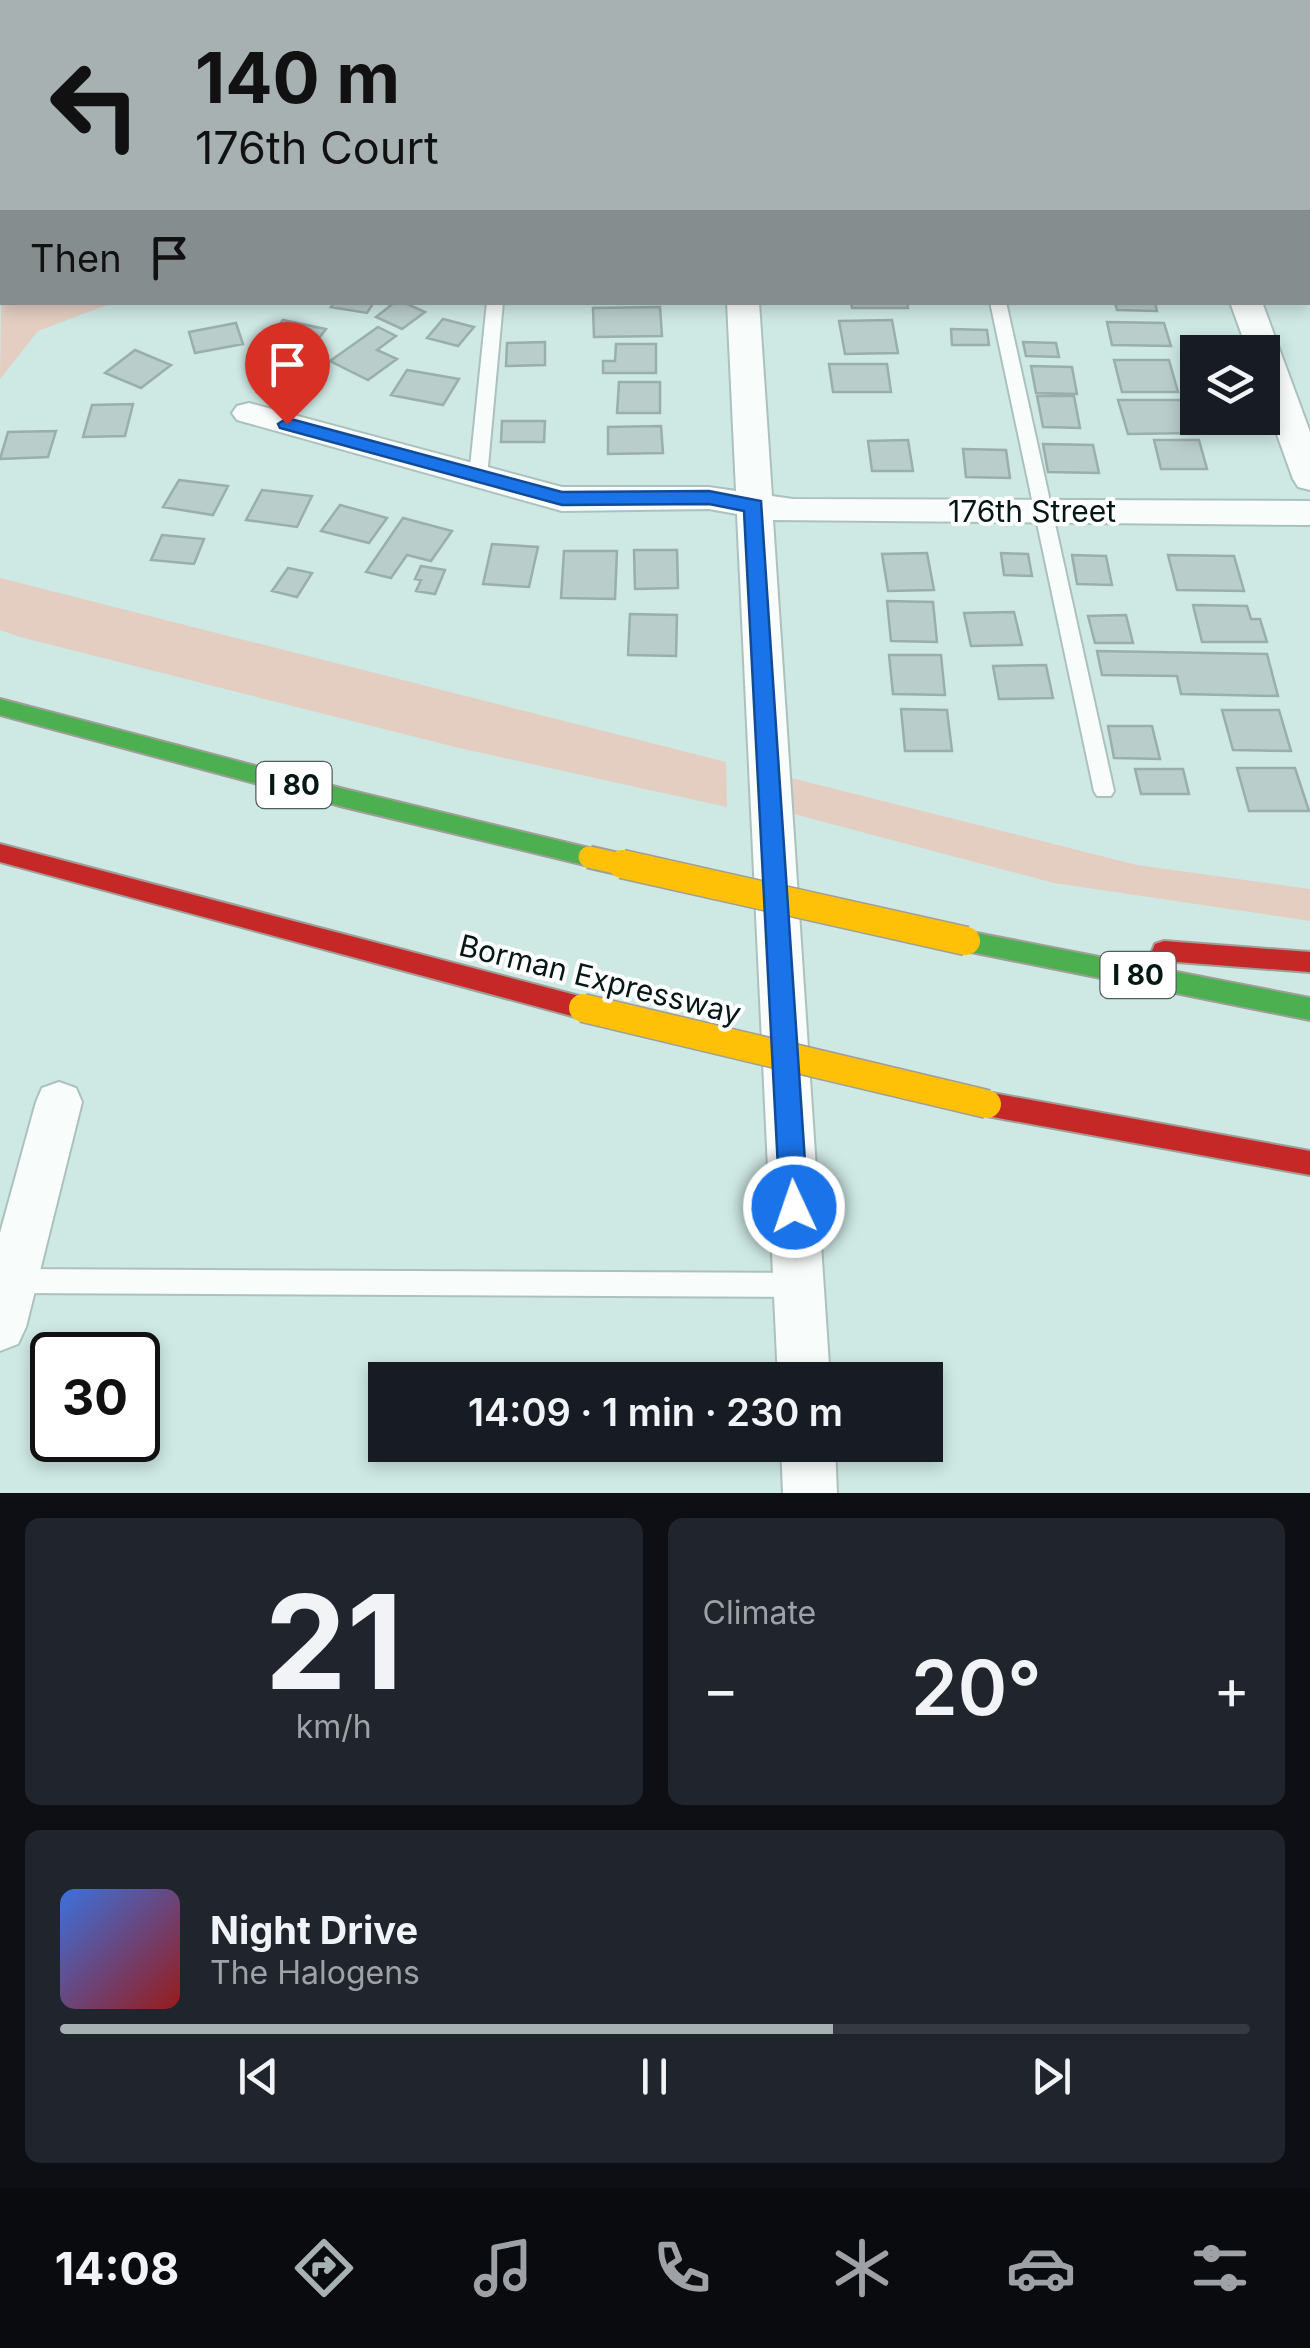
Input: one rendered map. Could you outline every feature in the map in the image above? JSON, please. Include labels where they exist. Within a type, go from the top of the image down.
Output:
[{"type":"highway","name":"I 80","points":[[0,707],[344,798],[589,857],[966,940],[1310,1009]]},
{"type":"highway","name":"Borman Expressway","points":[[0,853],[583,1008],[987,1104],[1310,1163]]},
{"type":"highway","points":[[966,940],[1310,962]]},
{"type":"street","points":[[743,305],[803,1362]]},
{"type":"street","points":[[1247,305],[1310,479]]},
{"type":"street","name":"176th Street","points":[[249,413],[562,499],[709,498],[793,511],[1310,513]]},
{"type":"street","points":[[6,1304],[59,1102]]},
{"type":"street","points":[[809,1462],[810,1493]]},
{"type":"lane","points":[[478,477],[495,305]]},
{"type":"lane","points":[[999,305],[1104,791]]},
{"type":"lane","points":[[6,1304],[798,1285]]},
{"type":"shaded area","points":[[1,305],[107,305],[38,331],[0,379]]},
{"type":"shaded area","points":[[0,578],[726,762],[727,807],[459,748],[20,637],[0,630]]},
{"type":"shaded area","points":[[791,778],[1137,865],[1310,889],[1310,921],[1054,883],[790,813]]},
{"type":"building","points":[[333,305],[372,305],[367,313]]},
{"type":"building","points":[[391,305],[410,305],[425,312],[402,329],[376,317]]},
{"type":"building","points":[[852,305],[908,308],[852,308]]},
{"type":"building","points":[[1116,305],[1156,305],[1157,311],[1117,310]]},
{"type":"building","points":[[660,307],[662,336],[594,337],[593,308]]},
{"type":"building","points":[[443,319],[474,327],[458,346],[427,338]]},
{"type":"building","points":[[283,320],[326,329],[309,351],[266,343]]},
{"type":"building","points":[[892,320],[898,353],[845,354],[839,321]]},
{"type":"building","points":[[1107,322],[1164,323],[1171,346],[1112,345]]},
{"type":"building","points":[[236,323],[243,344],[195,353],[189,332]]},
{"type":"building","points":[[378,327],[396,336],[377,350],[397,359],[368,380],[330,361]]},
{"type":"building","points":[[951,329],[987,330],[989,345],[952,345]]},
{"type":"building","points":[[545,342],[545,365],[506,366],[507,343]]},
{"type":"building","points":[[1023,342],[1056,343],[1059,357],[1026,356]]},
{"type":"building","points":[[616,344],[656,344],[656,373],[603,373],[603,361],[615,361]]},
{"type":"building","points":[[135,350],[171,365],[141,388],[105,373]]},
{"type":"building","points":[[1114,360],[1169,360],[1178,392],[1122,392]]},
{"type":"building","points":[[829,364],[887,364],[891,392],[833,392]]},
{"type":"building","points":[[1031,366],[1072,367],[1077,394],[1036,393]]},
{"type":"building","points":[[407,370],[459,379],[443,405],[391,395]]},
{"type":"building","points":[[619,382],[660,382],[660,413],[617,413]]},
{"type":"building","points":[[1037,396],[1074,396],[1080,428],[1043,427]]},
{"type":"building","points":[[1118,400],[1180,400],[1180,433],[1128,434]]},
{"type":"building","points":[[133,404],[125,436],[83,437],[92,405]]},
{"type":"building","points":[[502,421],[545,421],[544,442],[501,442]]},
{"type":"building","points":[[661,426],[663,453],[608,454],[608,427]]},
{"type":"building","points":[[56,431],[48,457],[0,459],[8,432]]},
{"type":"building","points":[[908,440],[913,471],[872,471],[868,441]]},
{"type":"building","points":[[1154,440],[1199,440],[1207,469],[1161,469]]},
{"type":"building","points":[[1043,444],[1093,445],[1099,473],[1048,472]]},
{"type":"building","points":[[963,449],[1006,450],[1010,478],[966,477]]},
{"type":"building","points":[[179,480],[228,486],[213,515],[163,507]]},
{"type":"building","points":[[262,490],[312,496],[297,527],[246,520]]},
{"type":"building","points":[[340,505],[387,518],[369,543],[321,531]]},
{"type":"building","points":[[403,518],[452,531],[431,561],[407,555],[391,578],[366,572]]},
{"type":"building","points":[[162,535],[204,539],[194,564],[151,560]]},
{"type":"building","points":[[492,544],[538,547],[529,587],[483,584]]},
{"type":"building","points":[[634,550],[677,550],[678,588],[635,589]]},
{"type":"building","points":[[564,551],[617,551],[615,599],[561,598]]},
{"type":"building","points":[[927,553],[934,590],[888,591],[882,554]]},
{"type":"building","points":[[1001,553],[1028,554],[1032,576],[1004,575]]},
{"type":"building","points":[[1072,555],[1106,556],[1112,585],[1077,584]]},
{"type":"building","points":[[1168,555],[1234,556],[1244,591],[1177,590]]},
{"type":"building","points":[[421,566],[445,570],[435,594],[416,591],[421,580],[415,579]]},
{"type":"building","points":[[288,568],[312,573],[297,597],[272,591]]},
{"type":"building","points":[[887,601],[933,602],[937,642],[891,641]]},
{"type":"building","points":[[1193,605],[1247,606],[1251,619],[1260,619],[1267,642],[1202,642]]},
{"type":"building","points":[[1014,612],[1022,645],[971,646],[964,613]]},
{"type":"building","points":[[630,614],[677,615],[676,656],[628,655]]},
{"type":"building","points":[[1126,615],[1133,643],[1095,643],[1088,616]]},
{"type":"building","points":[[1097,651],[1267,654],[1278,696],[1181,694],[1177,676],[1102,675]]},
{"type":"building","points":[[889,655],[941,655],[945,695],[893,694]]},
{"type":"building","points":[[1046,665],[1053,698],[999,699],[993,666]]},
{"type":"building","points":[[901,709],[947,710],[952,751],[905,751]]},
{"type":"building","points":[[1222,710],[1279,710],[1291,751],[1233,750]]},
{"type":"building","points":[[1108,726],[1152,726],[1160,759],[1114,758]]},
{"type":"building","points":[[1237,768],[1295,768],[1309,811],[1249,811]]},
{"type":"building","points":[[1135,769],[1183,769],[1189,794],[1141,794]]},
{"type":"traffic: fast","points":[[0,707],[344,798],[589,857]]},
{"type":"traffic: fast","points":[[966,941],[1310,1009]]},
{"type":"traffic: jam","points":[[0,853],[583,1008]]},
{"type":"traffic: jam","points":[[1164,951],[1310,962]]},
{"type":"traffic: jam","points":[[987,1104],[1310,1163]]},
{"type":"traffic: slow","points":[[589,857],[966,941]]},
{"type":"traffic: slow","points":[[583,1008],[987,1104]]},
{"type":"route","points":[[287,424],[562,499],[709,498],[754,506],[794,1207]]}]
